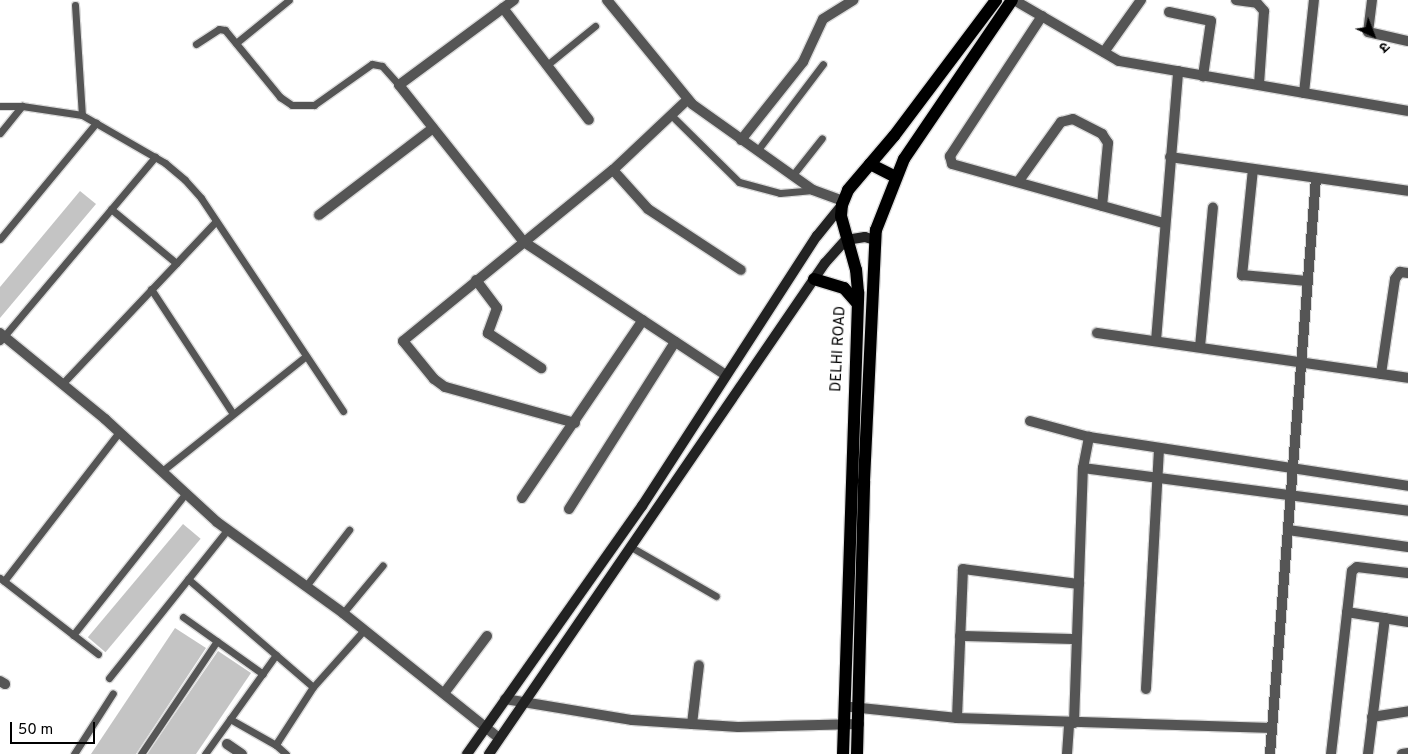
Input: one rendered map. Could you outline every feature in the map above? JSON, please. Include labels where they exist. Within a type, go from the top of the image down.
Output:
[{"type":"main road","points":[[842,203],[996,0]]},
{"type":"main road","points":[[858,754],[864,481],[875,240],[895,177],[933,114],[1013,0]]},
{"type":"main road","points":[[870,164],[895,177]]},
{"type":"main road","name":"DELHI ROAD","points":[[842,203],[841,216],[846,240],[856,270],[857,303],[843,754]]},
{"type":"main road","points":[[814,279],[844,288],[857,303]]},
{"type":"street","points":[[514,0],[399,85],[524,242],[726,375]]},
{"type":"street","points":[[467,754],[642,506],[817,236],[842,203],[812,190],[688,100],[607,0]]},
{"type":"street","points":[[742,140],[803,62],[823,19],[853,0]]},
{"type":"street","points":[[1013,0],[1119,61],[1408,111]]},
{"type":"street","points":[[1104,52],[1141,0]]},
{"type":"street","points":[[1236,0],[1257,3],[1264,11],[1259,85]]},
{"type":"street","points":[[1304,93],[1314,0]]},
{"type":"street","points":[[1372,0],[1368,32],[1408,41]]},
{"type":"street","points":[[503,8],[589,120]]},
{"type":"street","points":[[1169,12],[1211,21],[1203,76]]},
{"type":"street","points":[[1042,16],[950,156],[952,164],[1163,223]]},
{"type":"street","points":[[1156,341],[1163,223],[1178,71]]},
{"type":"street","points":[[575,423],[445,387],[434,379],[404,345],[406,337],[612,170],[688,100]]},
{"type":"street","points":[[1018,182],[1061,122],[1073,118],[1102,134],[1108,144],[1102,206]]},
{"type":"street","points":[[319,215],[433,128]]},
{"type":"street","points":[[1170,157],[1408,191]]},
{"type":"street","points":[[1253,169],[1242,275],[1307,281]]},
{"type":"street","points":[[612,170],[648,209],[741,270]]},
{"type":"street","points":[[1270,754],[1316,178]]},
{"type":"street","points":[[1200,348],[1213,208]]},
{"type":"street","points":[[489,754],[814,279],[846,240],[865,237],[875,240]]},
{"type":"street","points":[[1381,374],[1395,279],[1400,272],[1408,273]]},
{"type":"street","points":[[476,280],[497,308],[488,333],[541,368]]},
{"type":"street","points":[[522,498],[575,423],[642,320]]},
{"type":"street","points":[[1098,333],[1408,378]]},
{"type":"street","points":[[1,337],[62,384],[119,432],[228,529],[445,692],[499,738]]},
{"type":"street","points":[[569,508],[675,342]]},
{"type":"street","points":[[1030,421],[1089,437],[1408,486]]},
{"type":"street","points":[[1067,754],[1072,723],[1083,468],[1089,437]]},
{"type":"street","points":[[1146,689],[1159,449]]},
{"type":"street","points":[[1083,468],[1408,511]]},
{"type":"street","points":[[1288,530],[1408,547]]},
{"type":"street","points":[[1331,754],[1347,612],[1354,568],[1408,573]]},
{"type":"street","points":[[957,718],[963,569],[1079,584]]},
{"type":"street","points":[[1347,612],[1408,622]]},
{"type":"street","points":[[1368,754],[1385,618]]},
{"type":"street","points":[[445,692],[487,636]]},
{"type":"street","points":[[960,636],[1076,639]]},
{"type":"street","points":[[692,724],[698,665]]},
{"type":"street","points":[[505,699],[632,720],[692,724],[859,724]]},
{"type":"street","points":[[845,708],[860,707],[957,718],[1272,728]]},
{"type":"street","points":[[1372,717],[1408,711]]},
{"type":"street","points":[[227,744],[242,754]]},
{"type":"street","points":[[1402,754],[1408,753]]},
{"type":"lane","points":[[236,43],[288,0]]},
{"type":"lane","points":[[75,5],[82,115]]},
{"type":"lane","points":[[547,65],[595,26]]},
{"type":"lane","points":[[196,44],[222,28],[280,97],[292,105],[314,105],[372,64],[382,66],[399,85]]},
{"type":"lane","points":[[757,151],[823,64]]},
{"type":"lane","points":[[0,106],[22,106],[82,115],[155,157],[185,180],[216,220],[343,411]]},
{"type":"lane","points":[[0,133],[22,106]]},
{"type":"lane","points":[[671,115],[739,182],[780,193],[812,190]]},
{"type":"lane","points":[[0,239],[96,124]]},
{"type":"lane","points":[[792,176],[822,138]]},
{"type":"lane","points":[[1,337],[155,157]]},
{"type":"lane","points":[[111,209],[176,263]]},
{"type":"lane","points":[[62,384],[216,220]]},
{"type":"lane","points":[[151,289],[233,414]]},
{"type":"lane","points":[[162,471],[306,356]]},
{"type":"lane","points":[[98,654],[2,580],[119,432]]},
{"type":"lane","points":[[73,635],[186,493]]},
{"type":"lane","points":[[109,678],[228,529]]},
{"type":"lane","points":[[306,586],[349,530]]},
{"type":"lane","points":[[630,547],[716,596]]},
{"type":"lane","points":[[343,614],[383,565]]},
{"type":"lane","points":[[188,579],[313,687]]},
{"type":"lane","points":[[183,617],[263,674]]},
{"type":"lane","points":[[276,745],[313,687],[364,630]]},
{"type":"lane","points":[[141,754],[217,641]]},
{"type":"lane","points":[[205,754],[276,655]]},
{"type":"lane","points":[[74,754],[113,693]]},
{"type":"lane","points":[[230,720],[276,745],[286,754]]},
{"type":"building","points":[[80,191],[96,204],[0,318],[0,287]]},
{"type":"building","points":[[183,524],[201,539],[105,652],[88,637]]},
{"type":"building","points":[[175,628],[206,648],[136,754],[91,754]]},
{"type":"building","points":[[218,651],[251,673],[196,754],[147,754]]}]
